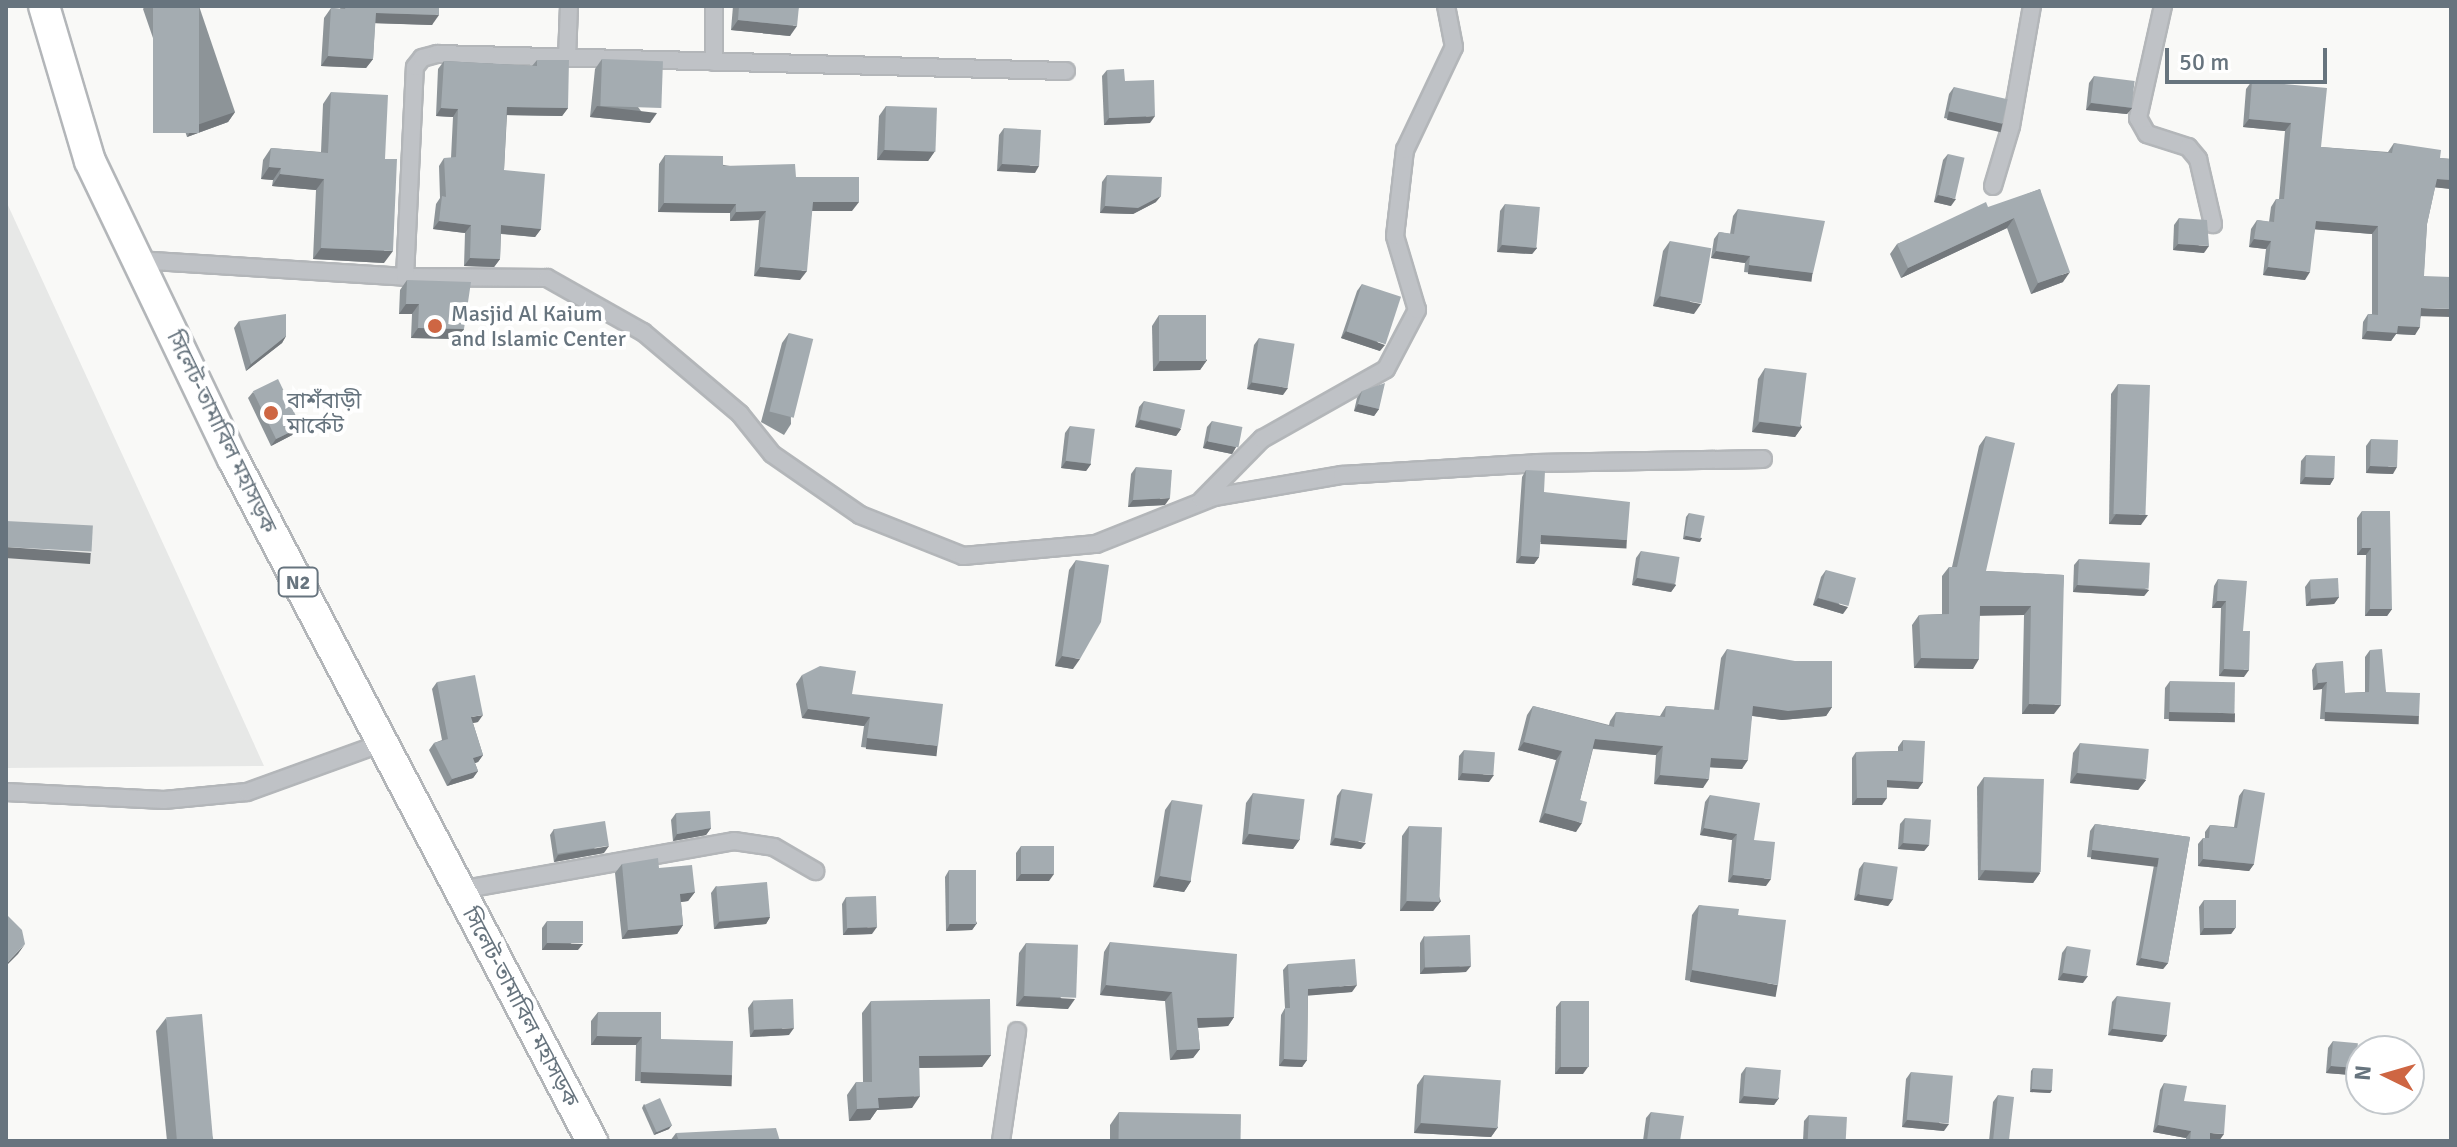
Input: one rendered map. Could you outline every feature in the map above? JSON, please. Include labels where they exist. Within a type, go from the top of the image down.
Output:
[{"type":"highway","name":"সিলেট-তামাবিল মহাসড়ক","points":[[44,6],[90,161],[233,459],[592,1141]]},
{"type":"street","points":[[567,58],[569,6]]},
{"type":"street","points":[[714,6],[714,62]]},
{"type":"street","points":[[1198,504],[1262,439],[1386,369],[1417,310],[1395,236],[1405,150],[1454,47],[1446,6]]},
{"type":"street","points":[[1993,186],[2011,126],[2032,6]]},
{"type":"street","points":[[2163,6],[2138,118],[2147,134],[2188,147],[2198,159],[2213,224]]},
{"type":"street","points":[[405,277],[415,67],[437,54],[1066,71]]},
{"type":"street","points":[[137,260],[405,277],[547,278],[643,332],[740,414],[772,454],[860,515],[963,556],[1096,544],[1198,504],[1342,475],[1536,463],[1763,459]]},
{"type":"street","points":[[6,792],[164,800],[247,792],[382,743]]},
{"type":"street","points":[[460,890],[734,841],[774,847],[815,871]]},
{"type":"street","points":[[1001,1141],[1017,1031]]},
{"type":"shaded area","points":[[6,201],[178,576],[264,766],[6,768]]},
{"type":"building","points":[[153,6],[199,6],[199,133],[153,133]]},
{"type":"building","points":[[346,6],[439,6],[439,15],[376,13],[373,59],[328,56],[331,8],[345,9]]},
{"type":"building","points":[[739,6],[799,6],[797,26],[738,20]]},
{"type":"building","points":[[602,59],[663,61],[661,108],[600,106]]},
{"type":"building","points":[[537,60],[569,60],[568,108],[507,107],[504,170],[545,174],[541,229],[501,225],[500,259],[470,258],[471,225],[439,221],[442,196],[446,197],[444,158],[456,157],[458,109],[441,108],[444,61],[537,66]]},
{"type":"building","points":[[1124,69],[1125,81],[1154,80],[1155,116],[1109,118],[1107,70]]},
{"type":"building","points":[[2094,76],[2135,81],[2131,108],[2091,103]]},
{"type":"building","points":[[2252,81],[2327,88],[2321,147],[2392,153],[2394,143],[2441,150],[2440,158],[2451,159],[2451,180],[2437,179],[2427,224],[2424,276],[2451,277],[2451,309],[2421,308],[2420,327],[2398,326],[2397,333],[2367,331],[2368,314],[2378,315],[2378,226],[2316,221],[2310,272],[2268,267],[2271,241],[2254,239],[2257,220],[2274,222],[2276,199],[2284,199],[2291,123],[2249,119]]},
{"type":"building","points":[[1954,87],[2008,99],[2002,124],[1948,111]]},
{"type":"building","points":[[331,92],[388,95],[385,159],[397,159],[393,251],[321,248],[324,179],[280,174],[281,168],[269,167],[271,148],[328,153]]},
{"type":"building","points":[[886,106],[937,108],[935,152],[884,150]]},
{"type":"building","points":[[1004,128],[1041,130],[1039,166],[1002,164]]},
{"type":"building","points":[[1948,154],[1965,158],[1955,199],[1939,195]]},
{"type":"building","points":[[665,155],[723,156],[723,166],[795,164],[796,177],[859,177],[859,202],[813,202],[807,271],[760,267],[766,211],[736,212],[736,204],[664,203]]},
{"type":"building","points":[[1107,175],[1162,177],[1161,196],[1138,208],[1105,206]]},
{"type":"building","points":[[2040,189],[2070,272],[2038,283],[2014,218],[1908,268],[1897,244],[1986,202],[1988,207]]},
{"type":"building","points":[[1505,204],[1540,207],[1536,248],[1501,245]]},
{"type":"building","points":[[1738,209],[1825,221],[1813,273],[1749,265],[1750,256],[1716,251],[1719,232],[1734,234]]},
{"type":"building","points":[[2179,218],[2207,220],[2209,246],[2178,244]]},
{"type":"building","points":[[1670,241],[1711,248],[1702,303],[1660,296]]},
{"type":"building","name":"Masjid Al Kaium and Islamic Center","points":[[407,280],[471,282],[464,329],[418,328],[419,304],[406,304]]},
{"type":"building","points":[[1362,284],[1401,297],[1386,344],[1347,332]]},
{"type":"building","points":[[286,314],[286,336],[251,364],[239,321]]},
{"type":"building","points":[[1159,315],[1206,315],[1206,361],[1159,361]]},
{"type":"building","points":[[789,333],[813,339],[794,418],[769,412]]},
{"type":"building","points":[[1259,338],[1295,344],[1288,388],[1252,382]]},
{"type":"building","points":[[1765,368],[1807,373],[1800,427],[1758,422]]},
{"type":"building","name":"বাশঁবাড়ী মার্কেট","points":[[278,379],[301,427],[276,439],[253,391]]},
{"type":"building","points":[[1385,383],[1379,409],[1358,404],[1362,391]]},
{"type":"building","points":[[2118,384],[2150,385],[2145,515],[2113,514]]},
{"type":"building","points":[[1144,401],[1185,410],[1181,428],[1140,420]]},
{"type":"building","points":[[1212,421],[1242,427],[1238,448],[1208,442]]},
{"type":"building","points":[[1070,426],[1095,429],[1091,464],[1066,461]]},
{"type":"building","points":[[1986,436],[2015,443],[1986,571],[2064,575],[2061,705],[2029,704],[2031,606],[1980,606],[1979,659],[1921,658],[1919,615],[1949,614],[1949,567],[1957,567]]},
{"type":"building","points":[[2371,439],[2398,440],[2397,467],[2370,466]]},
{"type":"building","points":[[2306,455],[2335,456],[2334,478],[2305,477]]},
{"type":"building","points":[[1136,467],[1172,470],[1170,498],[1133,500]]},
{"type":"building","points":[[1526,470],[1545,471],[1544,492],[1630,502],[1627,540],[1541,535],[1539,557],[1521,556]]},
{"type":"building","points":[[2362,511],[2390,511],[2392,609],[2370,609],[2371,548],[2362,548]]},
{"type":"building","points":[[1689,513],[1705,516],[1700,539],[1685,536]]},
{"type":"building","points":[[6,521],[93,526],[92,552],[6,547]]},
{"type":"building","points":[[1641,551],[1680,557],[1675,584],[1637,578]]},
{"type":"building","points":[[2079,559],[2150,563],[2149,589],[2078,585]]},
{"type":"building","points":[[1076,560],[1109,565],[1101,622],[1080,659],[1062,656]]},
{"type":"building","points":[[1826,570],[1856,578],[1848,606],[1818,598]]},
{"type":"building","points":[[2338,578],[2339,597],[2311,598],[2310,579]]},
{"type":"building","points":[[2218,579],[2247,581],[2243,631],[2250,631],[2249,670],[2224,669],[2226,601],[2217,601]]},
{"type":"building","points":[[1727,649],[1795,661],[1832,661],[1832,707],[1788,711],[1753,706],[1748,760],[1711,758],[1709,779],[1660,775],[1663,746],[1595,739],[1580,800],[1587,802],[1582,823],[1545,813],[1562,751],[1524,742],[1533,706],[1614,727],[1616,712],[1665,717],[1666,706],[1719,710]]},
{"type":"building","points":[[2382,649],[2386,692],[2420,693],[2419,716],[2325,712],[2327,682],[2318,683],[2316,663],[2343,661],[2345,693],[2369,692],[2370,650]]},
{"type":"building","points":[[820,666],[856,671],[852,694],[943,704],[938,746],[867,738],[870,717],[808,709],[802,675]]},
{"type":"building","points":[[475,675],[483,715],[471,717],[483,755],[473,758],[478,771],[452,779],[434,743],[448,739],[437,682]]},
{"type":"building","points":[[2170,681],[2235,682],[2234,713],[2169,712]]},
{"type":"building","points":[[1903,740],[1925,741],[1923,782],[1887,780],[1887,798],[1857,798],[1856,752],[1903,751]]},
{"type":"building","points":[[2080,743],[2149,749],[2146,779],[2077,773]]},
{"type":"building","points":[[1464,750],[1495,752],[1493,775],[1462,773]]},
{"type":"building","points":[[1984,777],[2044,779],[2041,872],[1981,870]]},
{"type":"building","points":[[1342,789],[1373,794],[1365,842],[1334,837]]},
{"type":"building","points":[[2244,789],[2265,793],[2254,864],[2203,859],[2203,838],[2209,838],[2210,825],[2237,828]]},
{"type":"building","points":[[1253,793],[1305,799],[1300,840],[1248,834]]},
{"type":"building","points":[[1710,795],[1760,803],[1754,840],[1775,842],[1771,879],[1733,875],[1737,834],[1704,828]]},
{"type":"building","points":[[1172,800],[1203,805],[1191,881],[1160,876]]},
{"type":"building","points":[[710,811],[711,828],[677,834],[676,813]]},
{"type":"building","points":[[1905,818],[1931,820],[1929,845],[1903,843]]},
{"type":"building","points":[[605,821],[609,846],[558,854],[554,829]]},
{"type":"building","points":[[2095,824],[2190,837],[2168,963],[2141,958],[2159,858],[2092,850]]},
{"type":"building","points":[[1409,826],[1442,827],[1439,902],[1406,901]]},
{"type":"building","points":[[1021,846],[1054,846],[1054,874],[1021,874]]},
{"type":"building","points":[[658,858],[659,868],[692,865],[695,892],[680,894],[683,925],[628,930],[622,864]]},
{"type":"building","points":[[1864,862],[1898,867],[1893,899],[1859,895]]},
{"type":"building","points":[[949,870],[976,870],[976,924],[949,924]]},
{"type":"building","points":[[767,882],[770,917],[719,921],[716,886]]},
{"type":"building","points":[[876,896],[877,927],[847,928],[846,897]]},
{"type":"building","points":[[2204,900],[2236,900],[2236,928],[2204,928]]},
{"type":"building","points":[[1699,905],[1739,909],[1738,915],[1786,920],[1778,985],[1692,970]]},
{"type":"building","points":[[6,914],[22,930],[25,944],[6,964]]},
{"type":"building","points":[[547,921],[583,921],[583,943],[547,943]]},
{"type":"building","points":[[1470,935],[1471,966],[1425,968],[1424,937]]},
{"type":"building","points":[[1110,942],[1237,954],[1234,1017],[1197,1018],[1200,1049],[1177,1050],[1172,992],[1106,985]]},
{"type":"building","points":[[1026,943],[1078,945],[1076,998],[1024,996]]},
{"type":"building","points":[[2067,946],[2091,950],[2086,976],[2063,973]]},
{"type":"building","points":[[1355,959],[1357,985],[1308,989],[1307,1060],[1284,1059],[1285,1008],[1290,1008],[1288,964]]},
{"type":"building","points":[[2117,996],[2171,1003],[2167,1035],[2113,1029]]},
{"type":"building","points":[[793,999],[794,1028],[754,1029],[753,1000]]},
{"type":"building","points":[[990,999],[991,1055],[919,1056],[920,1096],[878,1098],[879,1108],[857,1109],[856,1082],[872,1082],[871,1001]]},
{"type":"building","points":[[1561,1001],[1589,1001],[1589,1067],[1561,1067]]},
{"type":"building","points":[[598,1012],[661,1012],[661,1039],[733,1041],[732,1075],[641,1072],[642,1037],[597,1036]]},
{"type":"building","points":[[202,1014],[213,1141],[177,1141],[166,1017]]},
{"type":"building","points":[[2333,1041],[2345,1042],[2345,1067],[2331,1066]]},
{"type":"building","points":[[1746,1067],[1781,1070],[1778,1099],[1743,1096]]},
{"type":"building","points":[[2033,1068],[2053,1069],[2052,1090],[2032,1089]]},
{"type":"building","points":[[1911,1072],[1953,1076],[1949,1123],[1907,1120]]},
{"type":"building","points":[[1424,1075],[1501,1080],[1497,1128],[1421,1123]]},
{"type":"building","points":[[2164,1083],[2187,1086],[2184,1101],[2226,1105],[2224,1134],[2210,1133],[2210,1141],[2190,1141],[2191,1131],[2158,1125]]},
{"type":"building","points":[[1998,1095],[2014,1097],[2009,1140],[2022,1141],[1993,1141]]},
{"type":"building","points":[[660,1098],[672,1125],[657,1132],[644,1105]]},
{"type":"building","points":[[1119,1112],[1241,1114],[1241,1141],[1118,1141]]},
{"type":"building","points":[[1651,1112],[1684,1116],[1680,1141],[1647,1141]]},
{"type":"building","points":[[1809,1115],[1847,1117],[1846,1141],[1808,1139]]},
{"type":"building","points":[[776,1128],[780,1141],[679,1141],[676,1133]]},
{"type":"place","name":"Masjid Al Kaium and Islamic Center","points":[[435,326]]},
{"type":"place","name":"বাশঁবাড়ী মার্কেট","points":[[271,413]]}]
